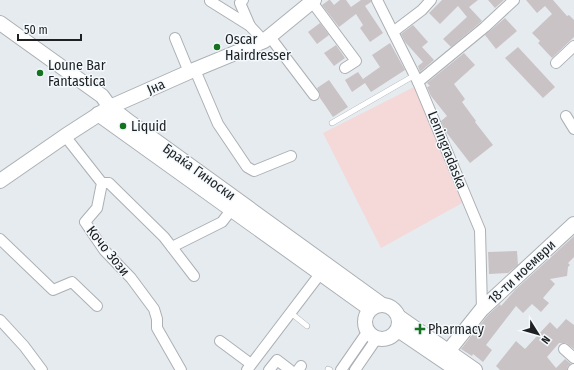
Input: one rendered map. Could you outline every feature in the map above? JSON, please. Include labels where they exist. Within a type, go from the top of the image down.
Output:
[{"type":"street","points":[[210,0],[267,39],[314,95]]},
{"type":"street","points":[[242,0],[240,3],[250,26]]},
{"type":"street","name":"Leningradaska","points":[[376,0],[416,78],[480,230],[482,309]]},
{"type":"street","points":[[393,32],[422,10],[431,0]]},
{"type":"street","points":[[416,78],[485,27],[514,0]]},
{"type":"street","points":[[313,1],[356,61],[345,68]]},
{"type":"street","name":"Јна","points":[[0,181],[104,111],[267,39],[313,1]]},
{"type":"street","name":"Браќа Гиноски","points":[[0,23],[102,96],[104,111],[320,274],[376,307],[388,305],[393,308],[397,312],[398,324],[445,356],[475,370]]},
{"type":"street","points":[[175,38],[218,124],[247,166],[254,171],[291,156]]},
{"type":"street","points":[[556,63],[574,46]]},
{"type":"street","name":"Браќа Гиноски","points":[[104,111],[131,123],[376,307]]},
{"type":"street","points":[[566,116],[574,129]]},
{"type":"street","points":[[65,136],[102,183],[109,183],[164,237],[194,276]]},
{"type":"street","name":"Кочо Зози","points":[[102,183],[97,208],[85,222],[104,250],[131,278],[154,309],[157,319],[157,328],[181,370]]},
{"type":"street","points":[[172,247],[222,222],[232,209]]},
{"type":"street","name":"18-ти ноември","points":[[445,356],[482,309],[574,224]]},
{"type":"street","points":[[0,240],[53,290],[72,282],[97,306]]},
{"type":"street","points":[[220,340],[249,367],[320,274]]},
{"type":"street","points":[[376,307],[366,314],[365,320],[365,326],[372,335],[383,339],[389,338],[394,334],[398,324]]},
{"type":"street","points":[[0,320],[24,346],[42,370]]},
{"type":"street","points":[[341,370],[372,335]]},
{"type":"street","points":[[355,370],[372,335]]},
{"type":"street","points":[[564,349],[574,358]]},
{"type":"street","name":"Браќа Гиноски","points":[[445,356],[454,369]]},
{"type":"street","points":[[269,370],[276,360],[290,370]]},
{"type":"lane","points":[[332,123],[416,78]]},
{"type":"lane","points":[[291,313],[307,326]]},
{"type":"shaded area","points":[[418,85],[464,202],[381,248],[323,133]]},
{"type":"building","points":[[329,0],[334,5],[340,0],[346,0],[351,7],[361,0],[371,0],[371,2],[365,6],[383,33],[370,42],[360,28],[363,25],[356,14],[339,27],[322,5]]},
{"type":"building","points":[[442,0],[478,0],[469,7],[482,21],[451,47],[443,39],[467,17],[458,6],[440,24],[429,13]]},
{"type":"building","points":[[488,0],[504,0],[495,8]]},
{"type":"building","points":[[526,0],[553,0],[567,16],[569,15],[574,20],[574,37],[552,58],[538,43],[540,41],[532,33],[552,14],[545,6],[537,13]]},
{"type":"building","points":[[505,18],[517,31],[496,49],[485,35]]},
{"type":"building","points":[[320,23],[329,35],[317,44],[308,32]]},
{"type":"building","points":[[413,25],[428,42],[422,47],[434,60],[420,72],[418,66],[423,62],[405,42],[401,34]]},
{"type":"building","points":[[390,43],[405,70],[371,92],[365,83],[352,92],[345,80],[358,72],[365,82],[363,79],[380,67],[372,55]]},
{"type":"building","points":[[336,45],[345,58],[334,66],[324,53]]},
{"type":"building","points":[[518,47],[555,87],[543,98],[505,58]]},
{"type":"building","points":[[464,53],[475,65],[454,84],[465,99],[462,102],[493,145],[470,163],[446,132],[441,121],[447,116],[431,96],[427,87],[430,86],[427,83]]},
{"type":"building","points":[[329,80],[348,107],[333,117],[320,98],[317,88]]},
{"type":"building","points":[[574,236],[574,257],[568,263],[570,265],[568,267],[567,276],[550,279],[555,284],[543,298],[549,303],[541,312],[532,304],[523,313],[516,306],[486,345],[492,350],[483,362],[473,354],[472,356],[461,349],[488,315],[500,304],[501,306],[515,290]]},
{"type":"building","points":[[517,251],[518,265],[508,273],[489,274],[488,252]]},
{"type":"building","points":[[566,319],[574,325],[574,349],[566,343],[559,343],[547,357],[556,368],[565,359],[571,364],[568,366],[567,370],[500,370],[496,366],[516,341],[525,349],[550,322],[557,329]]},
{"type":"place","name":"Oscar Hairdresser","points":[[217,47]]},
{"type":"place","name":"Loune Bar Fantastica","points":[[40,73]]},
{"type":"place","name":"Liquid","points":[[123,126]]},
{"type":"place","name":"Pharmacy","points":[[420,329]]}]
